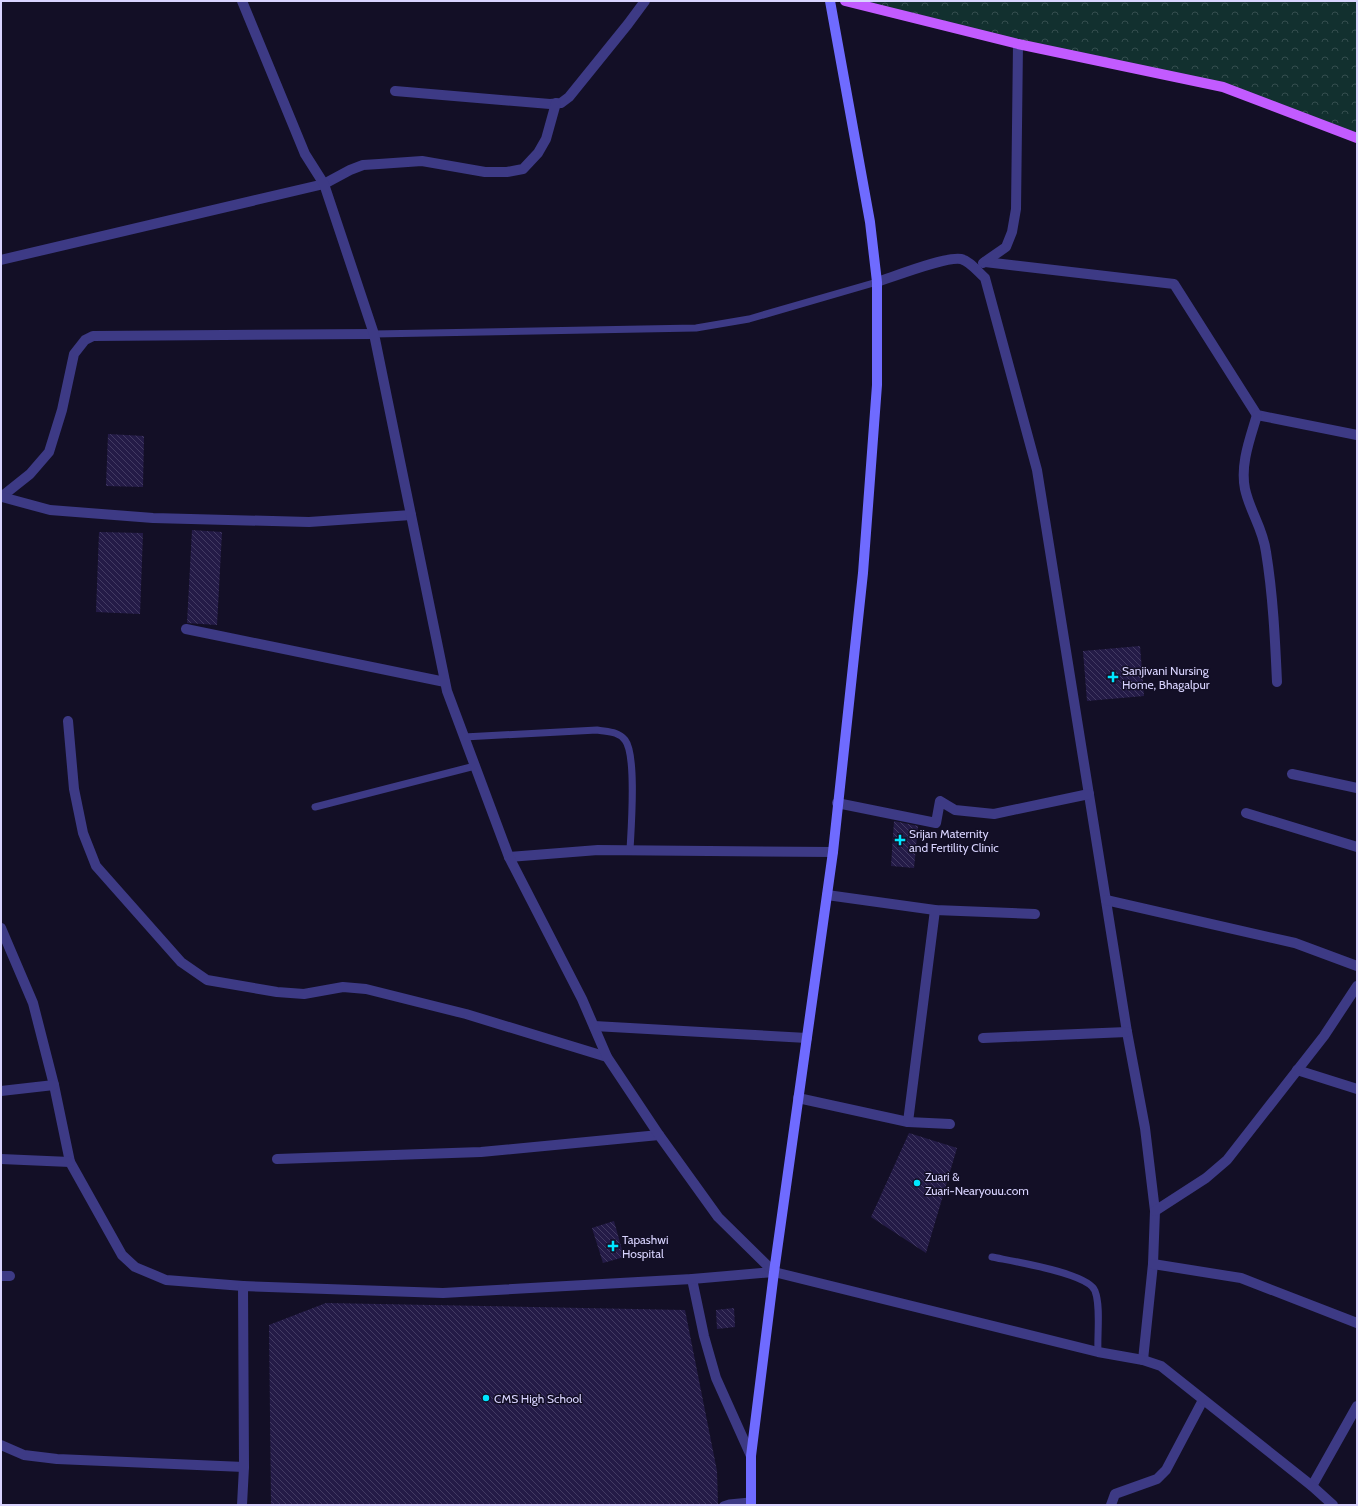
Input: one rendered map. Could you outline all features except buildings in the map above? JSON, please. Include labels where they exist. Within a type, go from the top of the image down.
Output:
[{"type":"main road","points":[[751,1503],[751,1456],[774,1272],[833,852],[837,803],[864,566],[877,385],[877,282],[870,222],[830,1]]},
{"type":"main road","points":[[845,1],[1018,44],[1223,87],[1357,138]]},
{"type":"street","points":[[242,1],[305,154],[324,184],[374,334],[445,682],[509,857],[582,999],[607,1057],[659,1135],[718,1217],[774,1272]]},
{"type":"street","points":[[395,91],[561,103],[569,97],[645,1]]},
{"type":"street","points":[[975,269],[1006,247],[1012,232],[1016,209],[1018,44]]},
{"type":"street","points":[[1,260],[324,184],[350,170],[371,164],[422,161],[485,172],[507,172],[523,169],[538,153],[546,139],[556,103]]},
{"type":"street","points":[[877,282],[947,260],[961,259],[969,263],[985,278],[1037,470],[1127,1032],[1145,1128],[1155,1211],[1153,1264],[1143,1360]]},
{"type":"street","points":[[985,262],[1174,284],[1257,415],[1357,435]]},
{"type":"street","points":[[1,497],[30,474],[49,452],[62,410],[74,354],[85,340],[93,336],[374,334]]},
{"type":"street","points":[[1257,415],[1243,466],[1245,489],[1251,509],[1263,534],[1266,551],[1272,598],[1277,682]]},
{"type":"street","points":[[1,497],[15,502],[50,510],[153,518],[309,522],[411,516]]},
{"type":"street","points":[[186,629],[445,682]]},
{"type":"street","points":[[68,721],[74,789],[83,833],[96,866],[181,962],[195,973],[207,980],[277,992],[304,994],[343,987],[366,989],[466,1014],[607,1057]]},
{"type":"street","points":[[1292,774],[1357,788]]},
{"type":"street","points":[[837,803],[936,823],[940,801],[955,810],[994,814],[1089,794]]},
{"type":"street","points":[[1246,812],[1357,847]]},
{"type":"street","points":[[509,857],[598,850],[833,852]]},
{"type":"street","points":[[826,896],[935,910],[1035,914]]},
{"type":"street","points":[[1106,900],[1295,943],[1357,966]]},
{"type":"street","points":[[908,1122],[935,910]]},
{"type":"street","points":[[1,928],[33,1003],[54,1085],[70,1162],[122,1254],[135,1267],[166,1280],[243,1286],[443,1293],[692,1279],[774,1272],[1098,1352],[1143,1360],[1161,1366],[1312,1486],[1333,1505]]},
{"type":"street","points":[[1155,1211],[1206,1178],[1227,1160],[1354,997],[1357,986]]},
{"type":"street","points":[[594,1026],[807,1038]]},
{"type":"street","points":[[983,1038],[1127,1032]]},
{"type":"street","points":[[1297,1070],[1357,1088]]},
{"type":"street","points":[[1,1091],[54,1085]]},
{"type":"street","points":[[798,1098],[908,1122],[950,1124]]},
{"type":"street","points":[[277,1159],[481,1152],[659,1135]]},
{"type":"street","points":[[1,1159],[70,1162]]},
{"type":"street","points":[[1153,1264],[1241,1278],[1357,1323]]},
{"type":"street","points":[[692,1279],[704,1336],[716,1378],[751,1456]]},
{"type":"street","points":[[242,1505],[244,1467],[243,1286]]},
{"type":"street","points":[[1111,1505],[1115,1494],[1156,1479],[1166,1470],[1203,1400]]},
{"type":"street","points":[[1312,1486],[1357,1406]]},
{"type":"street","points":[[1,1445],[24,1455],[57,1459],[244,1467]]},
{"type":"lane","points":[[374,334],[696,328],[749,319],[877,282]]},
{"type":"lane","points":[[464,736],[597,730],[615,732],[626,741],[631,757],[632,815],[630,850]]},
{"type":"lane","points":[[315,807],[475,766]]},
{"type":"lane","points":[[992,1257],[1063,1273],[1090,1283],[1095,1290],[1097,1307],[1098,1352]]},
{"type":"lane","points":[[724,1505],[729,1503],[751,1503]]},
{"type":"green space","points":[[845,1],[1357,1],[1357,138],[1223,87]]},
{"type":"place","name":"Sanjivani Nursing Home, Bhagalpur","points":[[1113,677]]},
{"type":"place","name":"Srijan Maternity and Fertility Clinic","points":[[900,840]]},
{"type":"place","name":"Zuari & Zuari-Nearyouu.com","points":[[917,1183]]},
{"type":"place","name":"Tapashwi Hospital","points":[[613,1246]]},
{"type":"place","name":"CMS High School","points":[[486,1398]]}]
